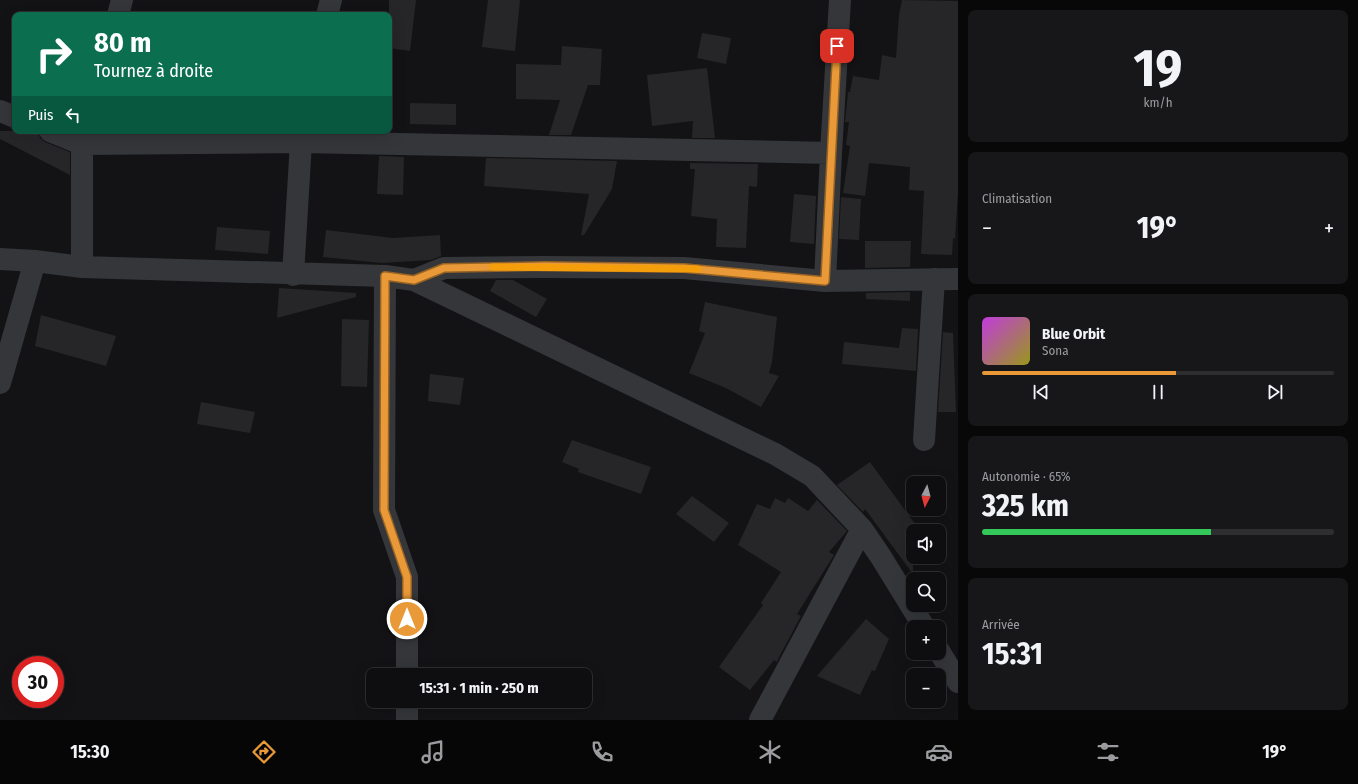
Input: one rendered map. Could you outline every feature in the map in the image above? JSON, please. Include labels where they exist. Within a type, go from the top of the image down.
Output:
[{"type":"street","points":[[119,12],[122,0]]},
{"type":"street","points":[[328,12],[331,0]]},
{"type":"street","points":[[825,281],[840,0]]},
{"type":"street","points":[[0,111],[12,116]]},
{"type":"street","points":[[65,134],[84,138],[302,136],[831,153]]},
{"type":"street","points":[[293,275],[302,136]]},
{"type":"street","points":[[82,267],[84,138]]},
{"type":"street","points":[[0,259],[35,261],[82,267],[293,275],[385,276],[414,280],[775,454],[812,476],[862,529],[882,557],[920,620]]},
{"type":"street","points":[[0,383],[35,261]]},
{"type":"street","points":[[414,280],[444,268],[545,266],[684,268],[825,281],[958,279]]},
{"type":"street","points":[[385,276],[384,510],[407,577],[407,668]]},
{"type":"street","points":[[924,440],[934,279]]},
{"type":"street","points":[[760,720],[862,529]]},
{"type":"street","points":[[945,660],[958,682]]},
{"type":"street","points":[[407,708],[407,720]]},
{"type":"building","points":[[389,0],[416,0],[410,51],[392,48],[392,12],[389,12]]},
{"type":"building","points":[[488,0],[520,0],[515,51],[482,47]]},
{"type":"building","points":[[902,0],[958,1],[958,193],[955,239],[953,238],[952,255],[921,254],[924,191],[909,190],[910,167],[869,163],[865,196],[843,193],[850,146],[846,145],[849,122],[845,122],[848,92],[850,92],[853,76],[879,80],[882,55],[896,58],[899,15]]},
{"type":"building","points":[[702,33],[731,38],[726,64],[697,58]]},
{"type":"building","points":[[562,46],[602,49],[600,85],[588,85],[571,135],[549,135],[560,100],[516,99],[516,64],[561,65]]},
{"type":"building","points":[[707,68],[715,138],[692,138],[693,121],[652,126],[647,75]]},
{"type":"building","points":[[410,103],[456,104],[456,125],[410,124]]},
{"type":"building","points":[[0,131],[12,131],[12,134],[39,134],[40,138],[45,142],[70,152],[70,175],[0,139]]},
{"type":"building","points":[[379,156],[404,157],[403,195],[377,194]]},
{"type":"building","points":[[486,158],[617,161],[612,189],[584,235],[581,235],[589,194],[484,186]]},
{"type":"building","points":[[690,163],[758,164],[757,187],[749,186],[746,248],[716,247],[717,219],[691,216],[695,169],[690,169]]},
{"type":"building","points":[[794,194],[816,196],[814,244],[790,242]]},
{"type":"building","points":[[841,197],[861,199],[859,240],[839,239]]},
{"type":"building","points":[[217,227],[270,231],[268,254],[215,250]]},
{"type":"building","points":[[326,230],[393,238],[440,235],[441,256],[431,260],[382,263],[323,257]]},
{"type":"building","points":[[865,241],[911,241],[910,267],[865,268]]},
{"type":"building","points":[[496,280],[513,280],[547,299],[536,317],[490,291]]},
{"type":"building","points":[[279,288],[356,293],[356,297],[277,318]]},
{"type":"building","points":[[910,292],[910,301],[866,299],[866,293]]},
{"type":"building","points":[[705,302],[777,317],[772,362],[769,373],[779,376],[761,407],[726,388],[689,373],[705,333],[699,331]]},
{"type":"building","points":[[41,315],[116,336],[106,366],[35,346]]},
{"type":"building","points":[[342,319],[369,320],[367,387],[341,386]]},
{"type":"building","points":[[902,328],[918,329],[916,371],[842,364],[844,342],[899,348]]},
{"type":"building","points":[[943,332],[953,333],[956,412],[938,412]]},
{"type":"building","points":[[430,374],[464,378],[460,405],[428,401]]},
{"type":"building","points":[[201,402],[255,412],[250,433],[197,424]]},
{"type":"building","points":[[572,440],[651,467],[641,494],[578,472],[579,469],[562,462]]},
{"type":"building","points":[[870,462],[906,512],[906,516],[909,516],[915,524],[906,524],[906,564],[913,564],[913,572],[912,572],[865,509],[863,512],[837,485]]},
{"type":"building","points":[[692,496],[729,523],[714,542],[676,514]]},
{"type":"building","points":[[775,498],[785,503],[788,498],[808,511],[817,500],[847,531],[829,552],[834,555],[797,614],[801,616],[777,662],[774,660],[750,690],[719,667],[763,605],[761,603],[781,572],[738,545],[757,504],[770,509]]},
{"type":"building","points":[[866,619],[889,639],[875,671],[872,670],[860,695],[817,676]]},
{"type":"slow traffic","points":[[493,267],[545,266],[698,269]]},
{"type":"route","points":[[407,619],[407,577],[384,510],[385,276],[414,280],[444,268],[545,266],[684,268],[825,281],[837,46]]}]
